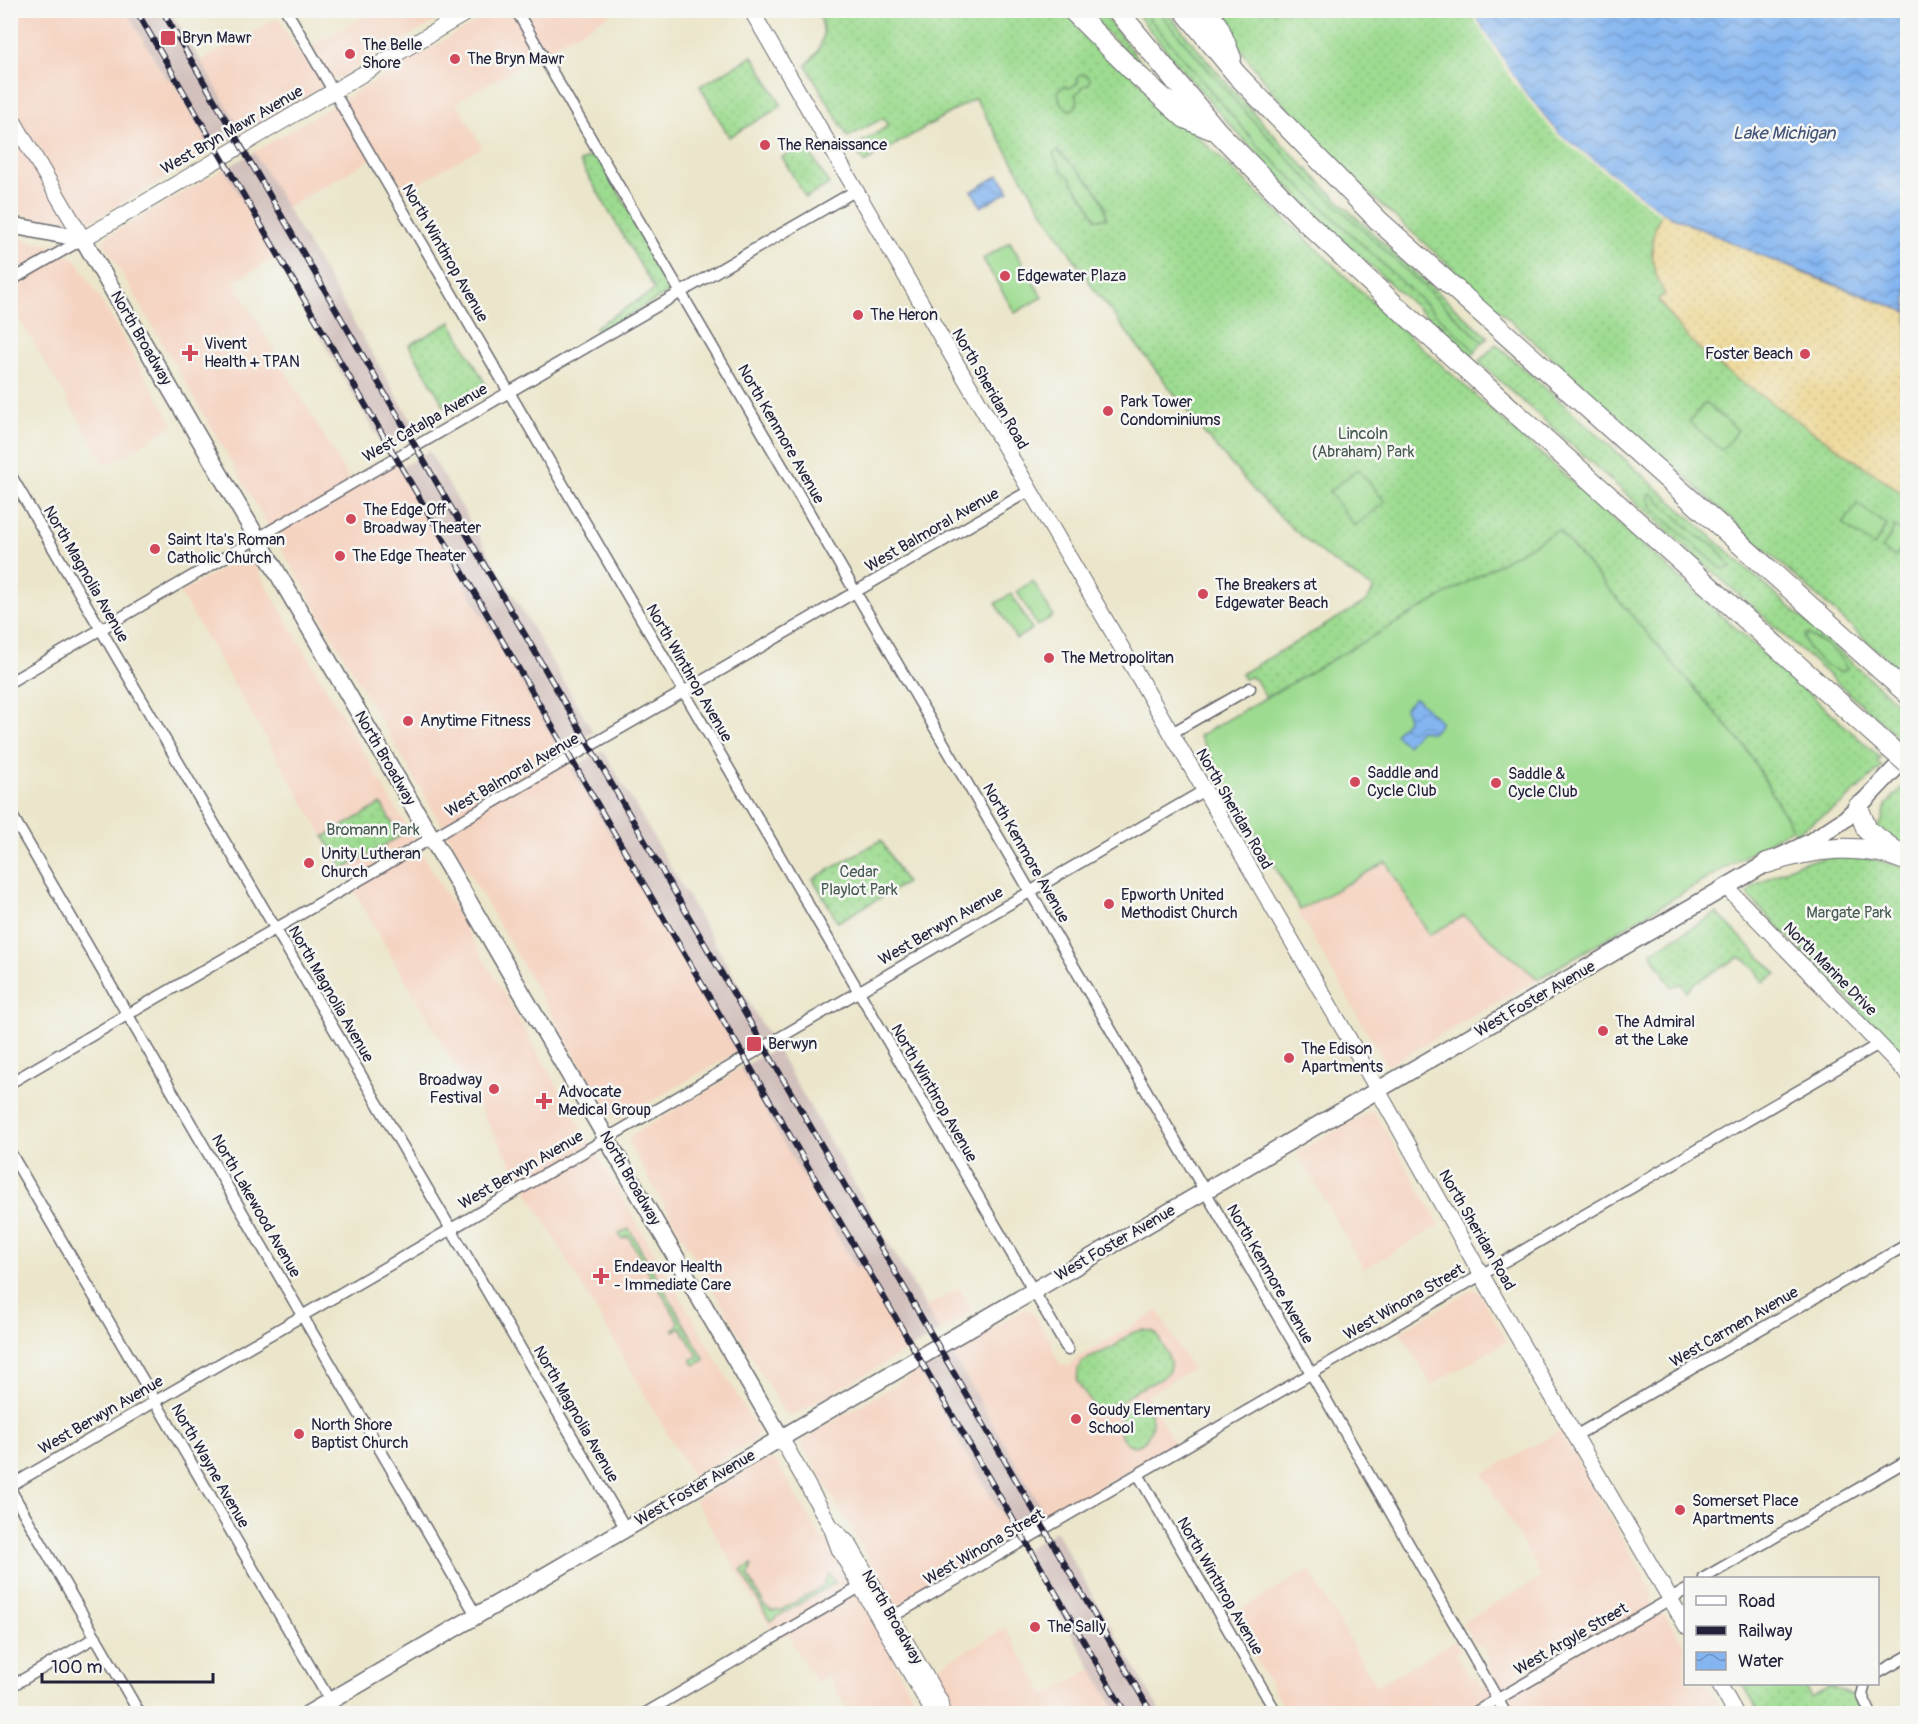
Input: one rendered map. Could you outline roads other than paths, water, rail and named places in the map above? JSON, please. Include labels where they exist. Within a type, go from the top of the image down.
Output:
[{"type":"highway","points":[[1072,10],[1133,71],[1185,118],[1217,131]]},
{"type":"highway","points":[[1117,10],[1217,131],[1306,222],[1396,306],[1899,752],[1908,764]]},
{"type":"highway","points":[[1184,10],[1237,75],[1379,221],[1908,694]]},
{"type":"highway","points":[[1207,10],[1219,28],[1237,75]]},
{"type":"highway","points":[[1858,807],[1862,822],[1869,832],[1908,860]]},
{"type":"highway","points":[[1767,864],[1798,853],[1840,849],[1881,852],[1908,860]]},
{"type":"main road","name":"West Bryn Mawr Avenue","points":[[83,239],[471,10]]},
{"type":"main road","name":"North Sheridan Road","points":[[751,10],[1378,1090],[1481,1274],[1684,1623]]},
{"type":"main road","name":"North Broadway","points":[[10,115],[781,1438],[831,1527],[839,1549],[860,1587],[887,1620]]},
{"type":"main road","points":[[10,225],[83,239]]},
{"type":"main road","name":"West Foster Avenue","points":[[308,1713],[1820,835],[1841,822],[1858,807],[1899,752]]},
{"type":"main road","name":"North Marine Drive","points":[[1727,888],[1908,1074]]},
{"type":"main road","name":"North Broadway","points":[[831,1527],[849,1544],[930,1707],[940,1713]]},
{"type":"main road","points":[[1720,1685],[1736,1713]]},
{"type":"street","name":"North Winthrop Avenue","points":[[286,10],[1032,1292],[1068,1350]]},
{"type":"street","name":"North Kenmore Avenue","points":[[516,10],[1031,891],[1506,1713]]},
{"type":"street","name":"West Catalpa Avenue","points":[[10,682],[855,191]]},
{"type":"street","name":"West Bryn Mawr Avenue","points":[[10,281],[83,239]]},
{"type":"street","name":"North Magnolia Avenue","points":[[10,474],[626,1528]]},
{"type":"street","name":"West Balmoral Avenue","points":[[10,1083],[1029,491]]},
{"type":"street","points":[[1170,734],[1250,688]]},
{"type":"street","name":"West Berwyn Avenue","points":[[10,1487],[1203,791]]},
{"type":"street","name":"North Lakewood Avenue","points":[[10,813],[477,1615]]},
{"type":"street","name":"West Winona Street","points":[[887,1620],[1879,1044]]},
{"type":"street","name":"North Wayne Avenue","points":[[10,1152],[330,1701]]},
{"type":"street","name":"West Carmen Avenue","points":[[1575,1436],[1908,1244]]},
{"type":"street","points":[[1706,1577],[1908,1460]]},
{"type":"street","name":"North Winthrop Avenue","points":[[1138,1474],[1277,1713]]},
{"type":"street","points":[[10,1487],[140,1713]]},
{"type":"street","points":[[644,1713],[860,1587]]},
{"type":"street","name":"West Argyle Street","points":[[1472,1713],[1684,1591]]},
{"type":"street","points":[[10,1687],[96,1637]]},
{"type":"street","points":[[1879,1672],[1908,1656]]},
{"type":"street","points":[[1864,1685],[1862,1695],[1871,1713]]},
{"type":"water","name":"Lake Michigan","points":[[1472,11],[1907,11],[1907,312],[1769,259],[1662,212],[1559,134],[1517,82]]},
{"type":"water","points":[[999,175],[1009,191],[981,207],[972,191]]},
{"type":"water","points":[[1413,699],[1417,699],[1440,721],[1440,724],[1432,733],[1420,730],[1407,745],[1395,734],[1408,719],[1405,708]]},
{"type":"railway","points":[[136,10],[1126,1714]]},
{"type":"railway","points":[[162,10],[1152,1714]]},
{"type":"place","name":"Bryn Mawr","points":[[168,38]]},
{"type":"place","name":"The Belle Shore","points":[[350,54]]},
{"type":"place","name":"The Bryn Mawr","points":[[455,59]]},
{"type":"place","name":"The Renaissance","points":[[765,145]]},
{"type":"place","name":"Edgewater Plaza","points":[[1005,276]]},
{"type":"place","name":"The Heron","points":[[858,315]]},
{"type":"place","name":"Vivent Health + TPAN","points":[[190,353]]},
{"type":"place","name":"Foster Beach","points":[[1805,354]]},
{"type":"place","name":"Park Tower Condominiums","points":[[1108,411]]},
{"type":"place","name":"The Edge Off Broadway Theater","points":[[351,519]]},
{"type":"place","name":"Saint Ita's Roman Catholic Church","points":[[155,549]]},
{"type":"place","name":"The Edge Theater","points":[[340,556]]},
{"type":"place","name":"The Breakers at Edgewater Beach","points":[[1203,594]]},
{"type":"place","name":"The Metropolitan","points":[[1049,658]]},
{"type":"place","name":"Anytime Fitness","points":[[408,721]]},
{"type":"place","name":"Saddle and Cycle Club","points":[[1355,782]]},
{"type":"place","name":"Saddle & Cycle Club","points":[[1496,783]]},
{"type":"place","name":"Unity Lutheran Church","points":[[309,863]]},
{"type":"place","name":"Epworth United Methodist Church","points":[[1109,904]]},
{"type":"place","name":"The Admiral at the Lake","points":[[1603,1031]]},
{"type":"place","name":"Berwyn","points":[[754,1044]]},
{"type":"place","name":"The Edison Apartments","points":[[1289,1058]]},
{"type":"place","name":"Broadway Festival","points":[[494,1089]]},
{"type":"place","name":"Advocate Medical Group","points":[[544,1101]]},
{"type":"place","name":"Endeavor Health - Immediate Care","points":[[601,1276]]},
{"type":"place","name":"Goudy Elementary School","points":[[1076,1419]]},
{"type":"place","name":"North Shore Baptist Church","points":[[299,1434]]},
{"type":"place","name":"Somerset Place Apartments","points":[[1680,1510]]},
{"type":"place","name":"The Sally","points":[[1035,1627]]},
{"type":"park label","name":"Lincoln (Abraham) Park","points":[[1363,443]]},
{"type":"park label","name":"Bromann Park","points":[[373,830]]},
{"type":"park label","name":"Cedar Playlot Park","points":[[859,881]]},
{"type":"park label","name":"Margate Park","points":[[1849,913]]}]
